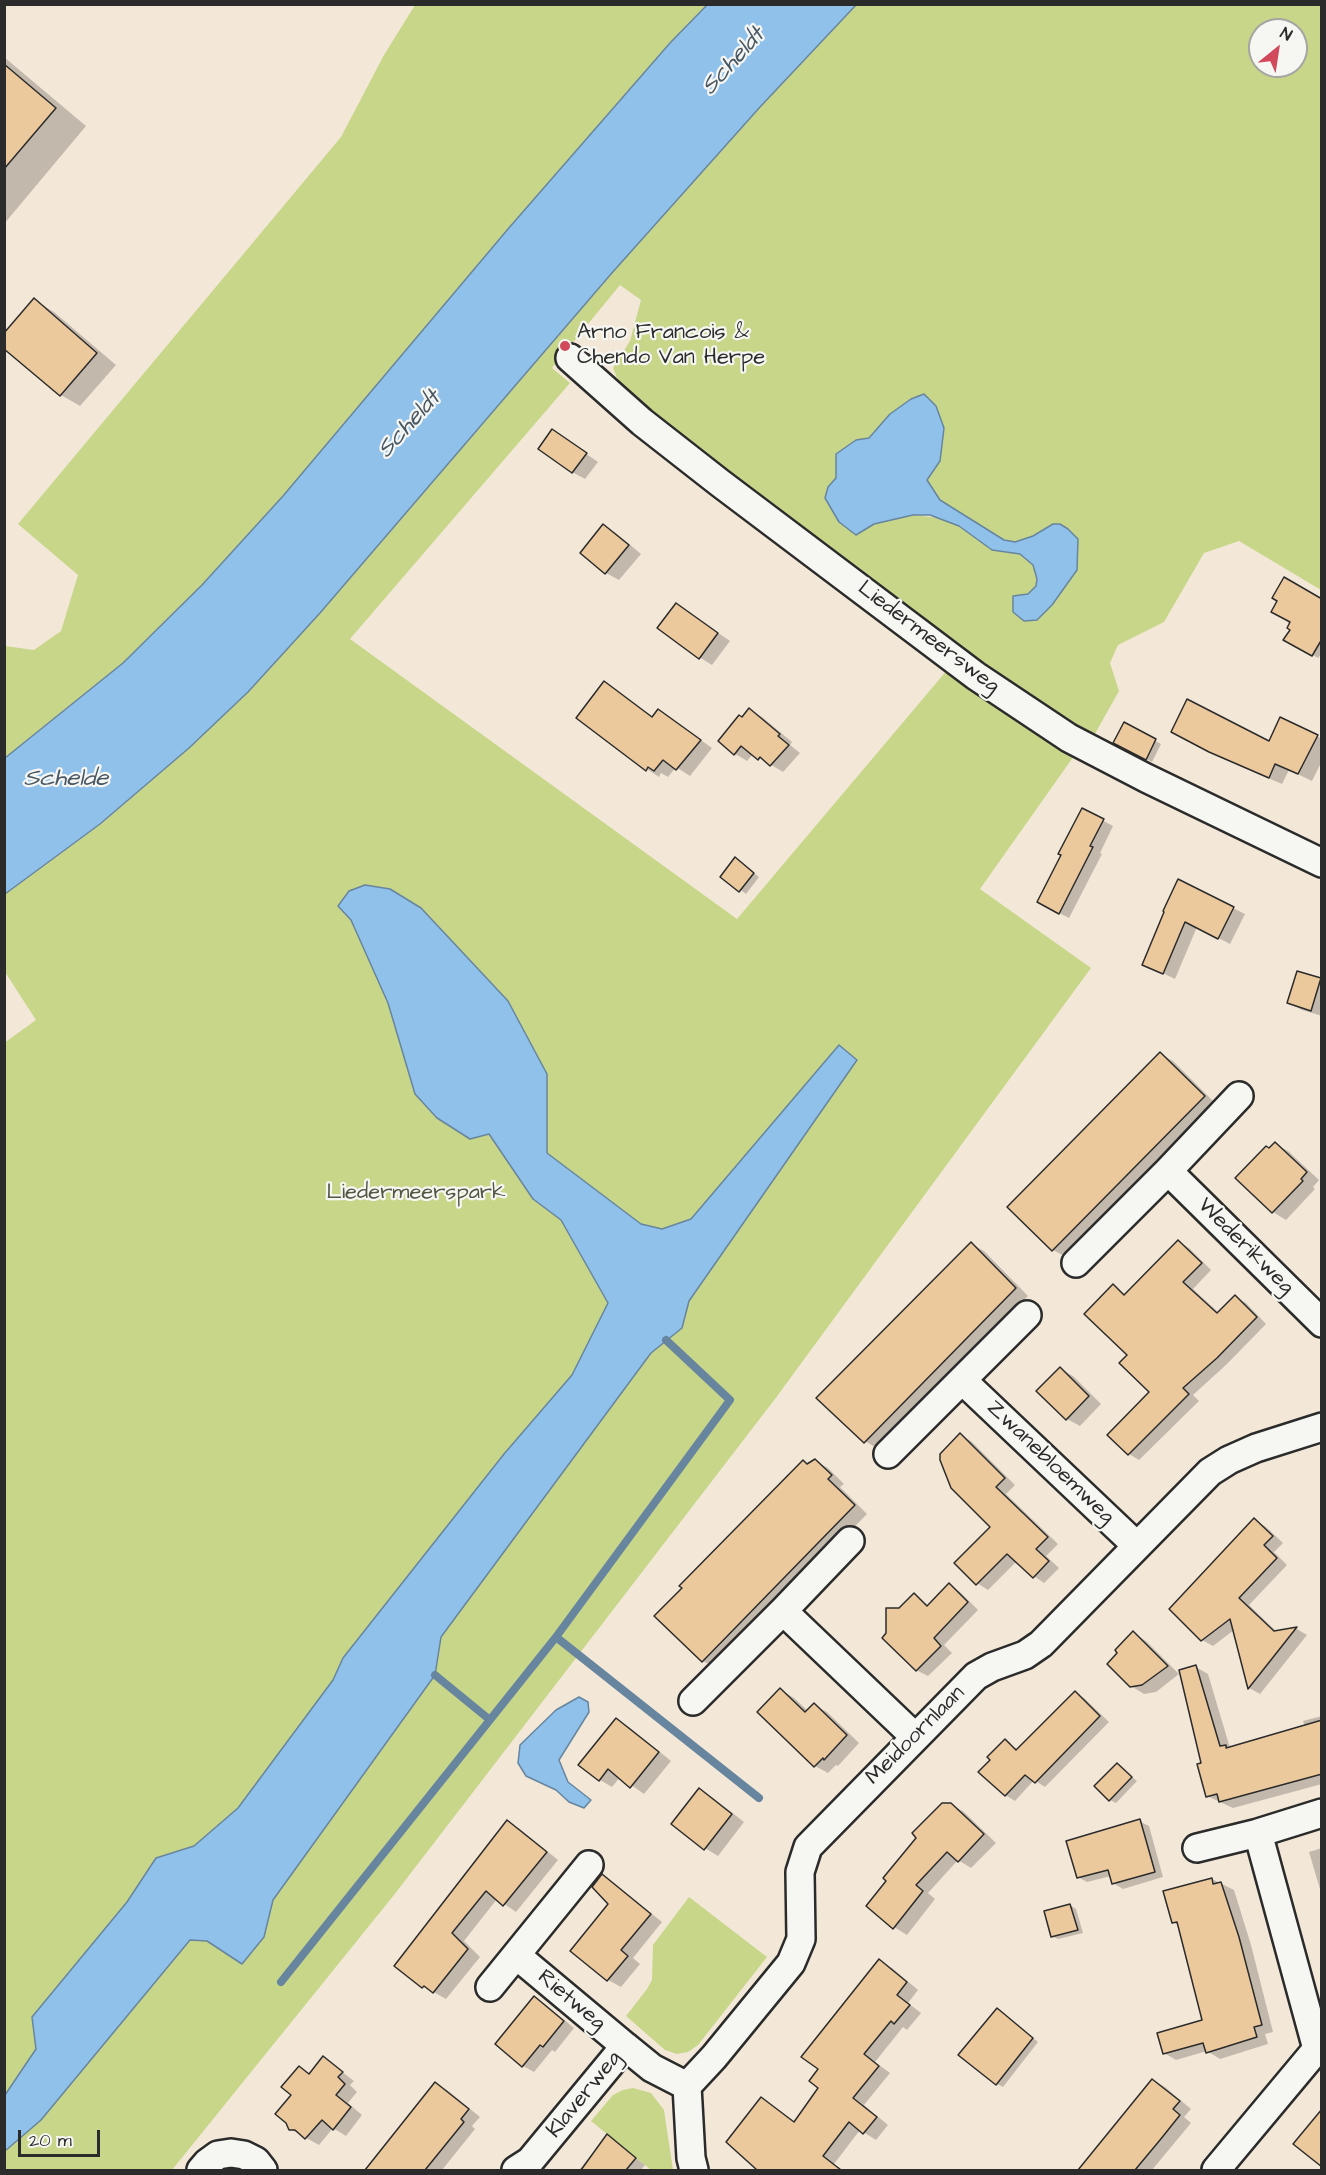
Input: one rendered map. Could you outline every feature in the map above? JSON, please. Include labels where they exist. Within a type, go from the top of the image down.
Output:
[{"type":"street","name":"Liedermeersweg","points":[[570,358],[642,422],[711,476],[986,682],[1069,738],[1322,863]]},
{"type":"street","points":[[1076,1263],[1239,1096]]},
{"type":"street","name":"Wederikweg","points":[[1168,1171],[1322,1323]]},
{"type":"street","points":[[888,1454],[1027,1315]]},
{"type":"street","name":"Zwanebloemweg","points":[[963,1380],[1137,1546]]},
{"type":"street","name":"Meidoornlaan","points":[[687,2086],[714,2057],[791,1963],[801,1940],[800,1872],[808,1847],[976,1676],[992,1667],[1025,1655],[1041,1644],[1210,1472],[1229,1460],[1256,1448],[1322,1427]]},
{"type":"street","points":[[693,1701],[850,1541]]},
{"type":"street","points":[[783,1611],[915,1737]]},
{"type":"street","points":[[1197,1848],[1258,1833],[1322,1813]]},
{"type":"street","points":[[1216,2170],[1319,2051],[1258,1833]]},
{"type":"street","name":"Rietweg","points":[[490,1987],[589,1865]]},
{"type":"street","name":"Rietweg","points":[[516,1955],[625,2046]]},
{"type":"street","name":"Klaverweg","points":[[516,2170],[530,2162],[625,2046],[652,2068],[687,2086]]},
{"type":"street","points":[[687,2086],[691,2158],[694,2170]]},
{"type":"street","points":[[201,2170],[218,2156],[231,2153],[244,2155],[256,2161],[263,2170]]},
{"type":"green space","points":[[415,5],[707,5],[670,43],[508,229],[283,496],[202,585],[123,663],[5,758],[5,646],[34,650],[61,631],[78,575],[18,524],[341,137],[384,55]]},
{"type":"green space","name":"Liedermeerspark","points":[[856,5],[1321,5],[1321,590],[1239,541],[1204,553],[1164,622],[1118,645],[1110,663],[1119,691],[1092,739],[988,675],[652,417],[622,390],[613,368],[630,341],[641,300],[620,285],[552,368],[570,383],[350,639],[737,919],[948,669],[1074,756],[980,889],[1091,968],[775,1399],[394,1895],[172,2170],[5,2170],[4,1043],[36,1020],[5,972],[5,894],[101,824],[189,748],[248,692],[320,613],[611,274],[760,106]],"holes":[[[911,399],[940,461],[927,480],[940,501],[1004,540],[1015,542],[1033,536],[1053,524],[1077,570],[1052,605],[1028,594],[1036,586],[1037,579],[1033,565],[1020,554],[992,550],[959,526],[939,518],[913,515],[874,524],[856,535],[828,487],[836,479],[837,469],[856,440],[869,438],[890,414]]]},
{"type":"green space","points":[[689,1897],[767,1957],[698,2045],[688,2052],[677,2054],[665,2050],[626,2016],[652,1980],[653,1945]]},
{"type":"green space","points":[[633,2088],[651,2093],[664,2110],[673,2170],[651,2170],[591,2121],[613,2095]]},
{"type":"water","name":"Schelde","points":[[707,5],[856,5],[760,107],[611,274],[320,613],[248,692],[189,748],[100,824],[5,894],[5,758],[123,663],[202,585],[283,496],[508,229],[670,43]]},
{"type":"water","points":[[924,394],[936,406],[944,428],[940,461],[927,480],[940,500],[1004,540],[1015,542],[1033,536],[1053,524],[1060,524],[1078,539],[1077,570],[1052,605],[1037,620],[1024,621],[1013,612],[1013,596],[1028,594],[1036,586],[1037,579],[1033,565],[1020,554],[992,550],[959,526],[930,515],[913,515],[874,524],[856,535],[839,522],[825,498],[828,487],[836,478],[836,454],[856,440],[869,438],[890,414],[911,399]]},
{"type":"water","points":[[365,885],[390,889],[421,908],[508,1001],[547,1074],[547,1153],[641,1224],[662,1229],[691,1219],[839,1045],[857,1060],[689,1301],[682,1328],[651,1353],[441,1637],[435,1675],[273,1900],[264,1937],[242,1964],[207,1941],[190,1940],[41,2120],[5,2151],[5,2095],[36,2049],[32,2017],[127,1902],[156,1858],[194,1846],[238,1808],[333,1680],[343,1658],[504,1454],[572,1375],[608,1303],[561,1220],[533,1199],[489,1134],[470,1139],[437,1118],[415,1094],[388,1003],[351,920],[338,906],[349,891]]},
{"type":"water","points":[[579,1697],[588,1702],[589,1712],[559,1760],[568,1782],[591,1800],[584,1808],[569,1802],[556,1790],[526,1776],[518,1763],[520,1745],[556,1710]]},
{"type":"building","points":[[4,64],[56,108],[4,169]]},
{"type":"building","points":[[34,298],[97,353],[60,396],[4,349],[4,333]]},
{"type":"building","points":[[552,429],[587,453],[572,473],[538,449]]},
{"type":"building","points":[[603,524],[629,545],[605,574],[580,553]]},
{"type":"building","points":[[1284,577],[1322,599],[1322,639],[1312,656],[1283,640],[1290,630],[1287,628],[1290,622],[1271,612],[1277,601],[1272,598]]},
{"type":"building","points":[[676,603],[718,633],[699,659],[657,628]]},
{"type":"building","points":[[604,681],[652,717],[658,709],[701,740],[676,770],[663,760],[654,771],[648,767],[646,771],[576,718]]},
{"type":"building","points":[[1187,699],[1269,741],[1280,717],[1318,735],[1298,774],[1275,764],[1269,778],[1209,752],[1171,732]]},
{"type":"building","points":[[749,708],[780,734],[778,736],[789,745],[770,766],[760,757],[758,760],[741,746],[734,755],[718,741],[739,715],[742,717]]},
{"type":"building","points":[[1124,722],[1156,739],[1146,760],[1113,743]]},
{"type":"building","points":[[1082,808],[1104,819],[1090,846],[1093,847],[1059,914],[1037,902]]},
{"type":"building","points":[[735,857],[754,873],[739,892],[720,877]]},
{"type":"building","points":[[1178,879],[1234,907],[1218,939],[1185,922],[1163,974],[1142,965]]},
{"type":"building","points":[[1297,971],[1321,978],[1311,1011],[1287,1003]]},
{"type":"building","points":[[1160,1052],[1205,1096],[1052,1251],[1007,1207]]},
{"type":"building","points":[[1275,1142],[1307,1172],[1301,1179],[1303,1181],[1272,1213],[1235,1178],[1266,1146],[1269,1148]]},
{"type":"building","points":[[1178,1240],[1202,1263],[1183,1282],[1217,1313],[1235,1295],[1257,1317],[1217,1358],[1183,1388],[1189,1394],[1128,1455],[1107,1435],[1149,1392],[1119,1363],[1127,1355],[1084,1314],[1113,1284],[1124,1295]]},
{"type":"building","points":[[971,1242],[1016,1288],[864,1443],[816,1398]]},
{"type":"building","points":[[1060,1367],[1089,1396],[1066,1420],[1036,1391]]},
{"type":"building","points":[[960,1433],[1005,1478],[996,1487],[1048,1537],[1036,1549],[1049,1561],[1033,1578],[1007,1554],[976,1585],[954,1563],[990,1527],[951,1488],[940,1460],[940,1454]]},
{"type":"building","points":[[815,1459],[832,1475],[828,1479],[855,1505],[702,1662],[654,1616],[682,1588],[679,1586],[803,1460],[807,1464]]},
{"type":"building","points":[[1254,1518],[1273,1536],[1264,1545],[1277,1558],[1239,1598],[1274,1631],[1297,1627],[1248,1689],[1230,1619],[1201,1641],[1169,1609]]},
{"type":"building","points":[[949,1583],[968,1602],[934,1638],[941,1646],[916,1671],[882,1638],[886,1633],[886,1608],[899,1608],[914,1593],[927,1606]]},
{"type":"building","points":[[1133,1631],[1168,1666],[1142,1685],[1130,1687],[1107,1664],[1117,1653],[1115,1650]]},
{"type":"building","points":[[1196,1665],[1220,1746],[1226,1745],[1226,1748],[1322,1720],[1322,1774],[1219,1802],[1217,1794],[1206,1797],[1197,1764],[1201,1763],[1179,1670]]},
{"type":"building","points":[[780,1688],[805,1712],[814,1703],[847,1735],[824,1760],[823,1758],[814,1767],[757,1712]]},
{"type":"building","points":[[1075,1691],[1100,1716],[1035,1783],[1025,1775],[1005,1796],[978,1772],[990,1760],[987,1757],[1005,1739],[1016,1750]]},
{"type":"building","points":[[616,1718],[659,1752],[630,1788],[608,1769],[599,1781],[578,1765]]},
{"type":"building","points":[[1117,1763],[1132,1777],[1109,1801],[1094,1786]]},
{"type":"building","points":[[699,1788],[732,1814],[704,1850],[671,1824]]},
{"type":"building","points":[[942,1803],[951,1803],[984,1834],[958,1862],[947,1852],[916,1885],[923,1891],[893,1929],[866,1906],[886,1881],[883,1878],[916,1838],[912,1833]]},
{"type":"building","points":[[1140,1819],[1155,1872],[1112,1884],[1108,1870],[1077,1878],[1066,1841]]},
{"type":"building","points":[[507,1820],[547,1852],[503,1906],[486,1891],[452,1933],[468,1949],[433,1993],[424,1986],[422,1988],[394,1966]]},
{"type":"building","points":[[602,1874],[651,1914],[621,1950],[628,1956],[607,1981],[570,1951],[608,1904],[592,1887]]},
{"type":"building","points":[[1212,1878],[1213,1884],[1221,1882],[1239,1937],[1262,2025],[1254,2027],[1257,2037],[1206,2053],[1203,2043],[1163,2054],[1157,2033],[1202,2020],[1177,1922],[1172,1923],[1163,1891]]},
{"type":"building","points":[[1070,1904],[1078,1930],[1051,1937],[1044,1911]]},
{"type":"building","points":[[879,1959],[907,1982],[897,1995],[910,2005],[894,2024],[891,2021],[864,2054],[879,2066],[853,2098],[877,2117],[863,2134],[849,2122],[823,2156],[841,2170],[757,2170],[726,2142],[761,2097],[794,2122],[818,2088],[809,2081],[818,2069],[801,2057]]},
{"type":"building","points":[[534,1996],[564,2021],[543,2047],[540,2045],[522,2067],[495,2044]]},
{"type":"building","points":[[997,2008],[1033,2038],[996,2085],[958,2055]]},
{"type":"building","points":[[323,2056],[343,2072],[338,2077],[345,2084],[336,2095],[351,2107],[333,2130],[322,2120],[305,2139],[295,2130],[289,2130],[286,2123],[275,2114],[291,2095],[281,2087],[299,2066],[309,2074]]},
{"type":"building","points":[[1152,2079],[1180,2101],[1173,2109],[1180,2115],[1160,2140],[1135,2170],[1078,2170]]},
{"type":"building","points":[[435,2082],[469,2109],[461,2119],[464,2122],[425,2170],[365,2170]]},
{"type":"building","points":[[1322,2109],[1322,2167],[1293,2144]]},
{"type":"building","points":[[607,2134],[636,2158],[626,2170],[581,2170]]},
{"type":"waterway","points":[[281,1982],[556,1637],[730,1400],[666,1340]]},
{"type":"waterway","points":[[556,1637],[759,1798]]},
{"type":"waterway","points":[[435,1675],[490,1720]]},
{"type":"place","name":"Arno Francois & Chendo Van Herpe","points":[[565,346]]},
{"type":"water label","name":"Scheldt","points":[[734,62]]},
{"type":"water label","name":"Scheldt","points":[[410,425]]}]
